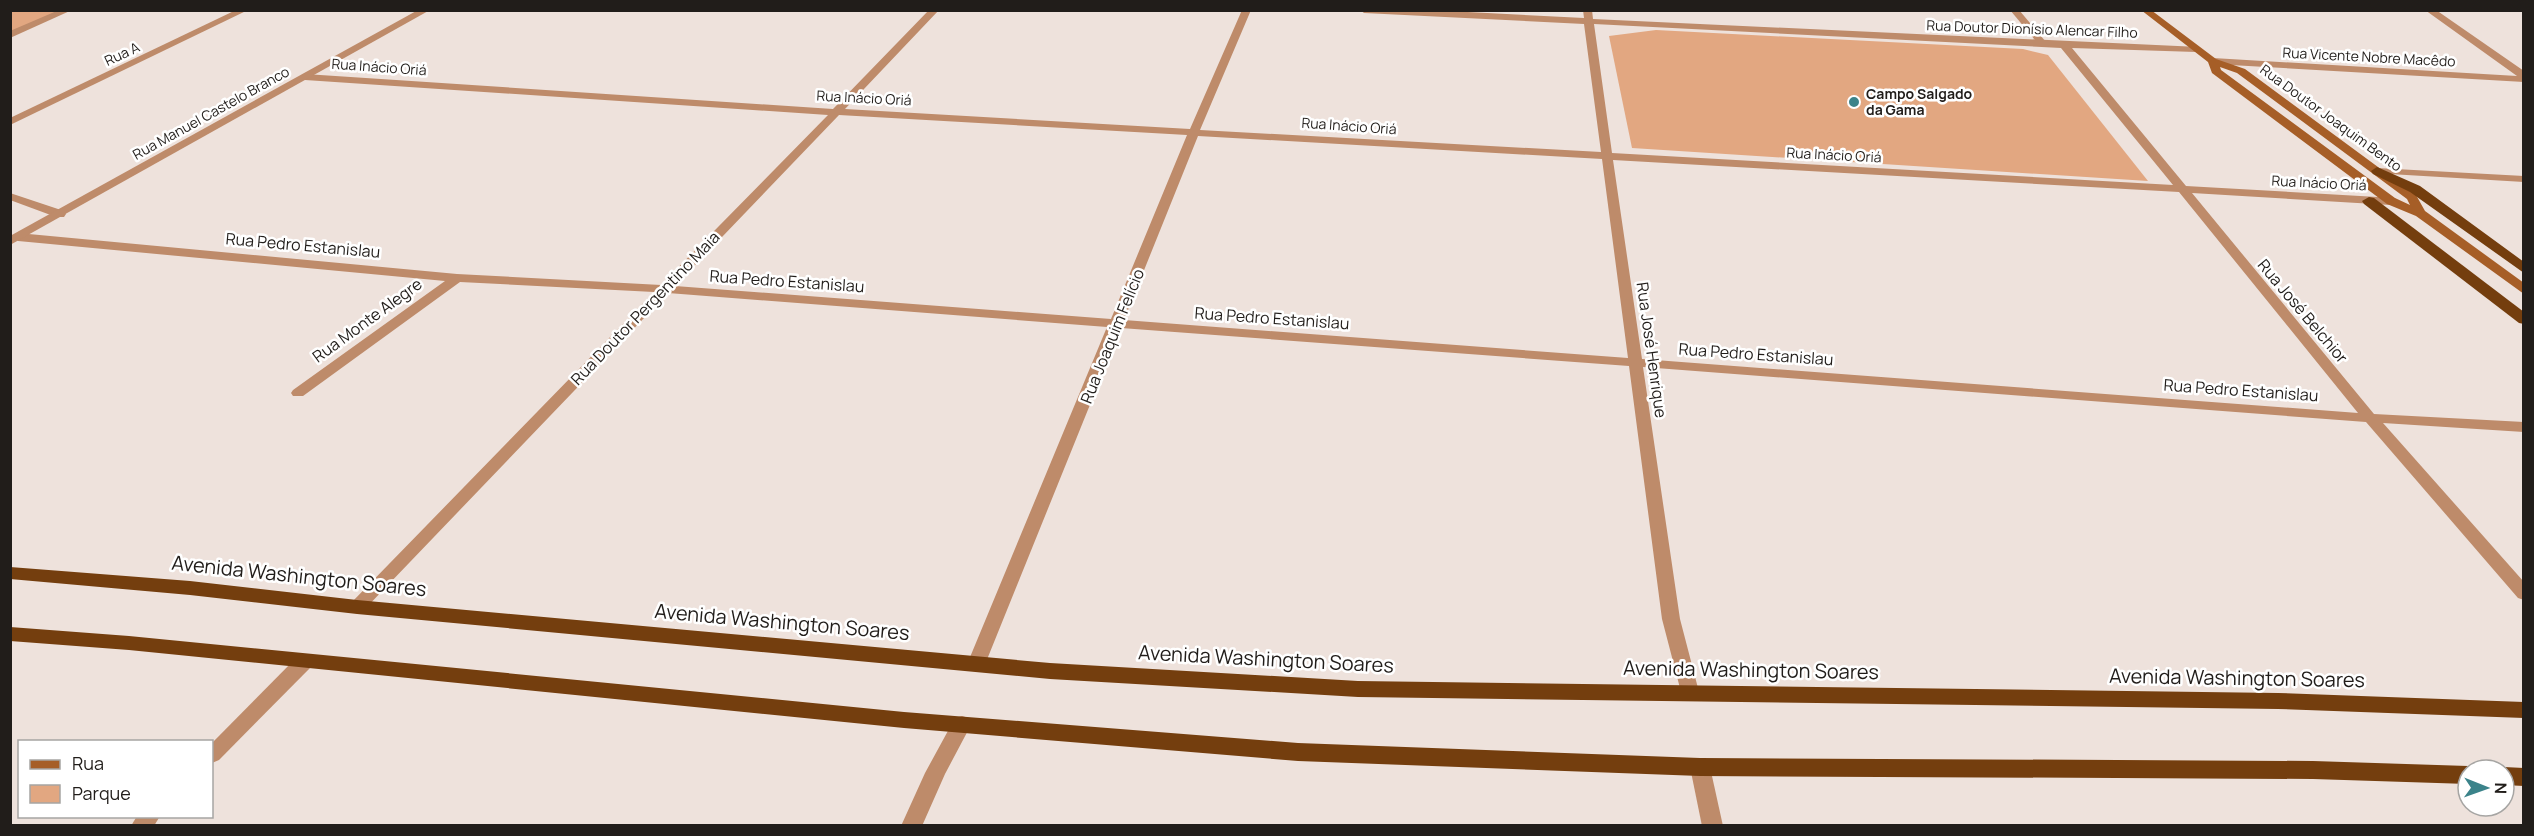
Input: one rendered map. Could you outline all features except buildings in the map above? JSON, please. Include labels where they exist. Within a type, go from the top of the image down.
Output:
[{"type":"highway","points":[[2377,171],[2415,189],[2523,269]]},
{"type":"highway","points":[[2369,201],[2523,320]]},
{"type":"highway","name":"Avenida Washington Soares","points":[[10,573],[190,588],[357,607],[977,662],[1050,671],[1358,689],[2278,701],[2523,710]]},
{"type":"highway","points":[[10,634],[129,643],[904,720],[1298,752],[1700,766],[2313,770],[2456,775]]},
{"type":"main road","name":"Rua Doutor Joaquim Bento","points":[[2145,10],[2213,61],[2241,71],[2377,171],[2412,197],[2420,213]]},
{"type":"main road","name":"Rua Doutor Joaquim Bento","points":[[2213,61],[2216,70],[2391,201],[2420,213],[2523,290]]},
{"type":"street","points":[[10,35],[68,10]]},
{"type":"street","name":"Rua A","points":[[10,122],[244,10]]},
{"type":"street","name":"Rua Manuel Castelo Branco","points":[[14,239],[426,10]]},
{"type":"street","name":"Rua Doutor Pergentino Maia","points":[[357,607],[935,10]]},
{"type":"street","name":"Rua Joaquim Felício","points":[[977,662],[1194,132],[1247,10]]},
{"type":"street","name":"Rua Doutor Dionísio Alencar Filho","points":[[1364,10],[1588,16],[2043,44],[2196,49]]},
{"type":"street","points":[[2014,10],[2043,44]]},
{"type":"street","points":[[2428,10],[2523,78]]},
{"type":"street","name":"Rua José Henrique","points":[[1588,16],[1671,619],[1690,692]]},
{"type":"street","name":"Rua José Belchior","points":[[2064,45],[2370,418],[2523,594]]},
{"type":"street","name":"Rua Vicente Nobre Macêdo","points":[[2213,61],[2523,78]]},
{"type":"street","name":"Rua Inácio Oriá","points":[[305,77],[835,112],[2182,191],[2391,201]]},
{"type":"street","points":[[2377,171],[2523,179]]},
{"type":"street","points":[[10,196],[60,214]]},
{"type":"street","name":"Rua Pedro Estanislau","points":[[14,239],[457,278],[663,289],[2370,418],[2523,427]]},
{"type":"street","name":"Rua Monte Alegre","points":[[297,393],[457,278]]},
{"type":"street","points":[[213,754],[305,661]]},
{"type":"street","points":[[911,825],[962,723]]},
{"type":"street","points":[[1700,766],[1713,825]]},
{"type":"green space","points":[[11,11],[64,11],[11,32]]},
{"type":"green space","name":"Campo Salgado da Gama","points":[[1656,30],[2023,49],[2048,55],[2148,181],[1632,148],[1609,36]]},
{"type":"place","name":"Campo Salgado da Gama","points":[[1854,102]]}]
